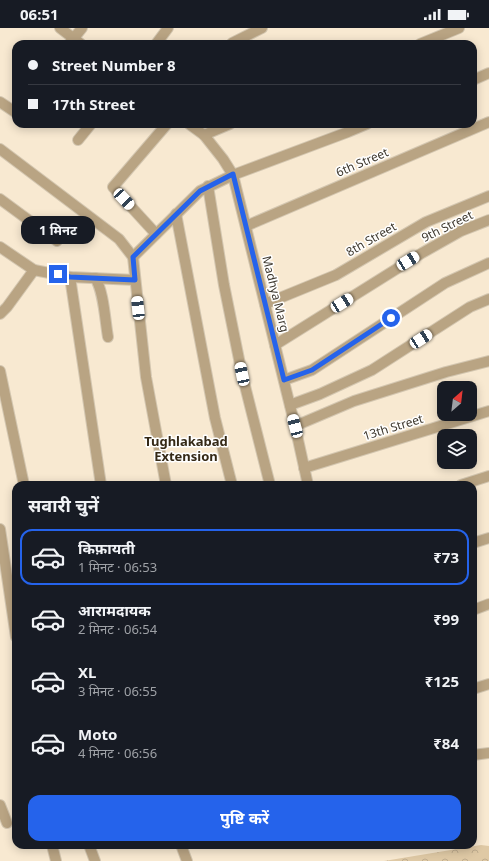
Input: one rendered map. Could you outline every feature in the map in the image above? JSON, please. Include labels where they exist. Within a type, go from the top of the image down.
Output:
[{"type":"street","points":[[60,28],[72,40]]},
{"type":"street","points":[[75,40],[82,28]]},
{"type":"street","points":[[159,40],[168,28]]},
{"type":"street","points":[[235,40],[243,28]]},
{"type":"street","points":[[240,40],[262,28]]},
{"type":"street","points":[[430,40],[459,28]]},
{"type":"street","points":[[477,78],[489,73]]},
{"type":"street","points":[[0,102],[12,110]]},
{"type":"street","name":"6th Street","points":[[477,127],[489,122]]},
{"type":"street","points":[[78,140],[88,128]]},
{"type":"street","points":[[156,234],[113,187],[164,128]]},
{"type":"street","name":"Madhya Marg","points":[[194,128],[204,135],[233,174],[284,380],[307,481]]},
{"type":"street","points":[[204,135],[221,128]]},
{"type":"street","points":[[133,257],[200,191],[208,186],[233,174],[358,128]]},
{"type":"street","name":"6th Street","points":[[246,226],[475,128]]},
{"type":"street","points":[[0,149],[119,239],[133,257],[146,377],[165,481]]},
{"type":"street","points":[[208,186],[224,285],[246,389],[269,481]]},
{"type":"street","name":"8th Street","points":[[265,304],[336,275],[426,222],[489,196]]},
{"type":"street","points":[[0,199],[57,241]]},
{"type":"street","points":[[176,214],[215,418],[231,481]]},
{"type":"street","name":"9th Street","points":[[275,345],[422,253],[461,231],[489,220]]},
{"type":"street","points":[[0,247],[34,270],[70,277],[135,280]]},
{"type":"street","points":[[284,380],[312,370],[444,282],[489,263]]},
{"type":"street","points":[[2,308],[34,270]]},
{"type":"street","points":[[70,277],[100,481]]},
{"type":"street","points":[[95,278],[101,290],[108,337]]},
{"type":"street","points":[[290,405],[320,394],[372,370],[470,307],[489,299]]},
{"type":"street","points":[[295,426],[354,401],[446,372],[489,361]]},
{"type":"street","points":[[0,371],[23,481]]},
{"type":"street","name":"13th Street","points":[[304,468],[489,411]]},
{"type":"street","points":[[473,481],[489,476]]},
{"type":"street","points":[[0,528],[12,610]]},
{"type":"street","points":[[477,542],[489,538]]},
{"type":"street","points":[[477,608],[489,604]]},
{"type":"street","points":[[477,688],[489,684]]},
{"type":"street","points":[[477,756],[489,754]]},
{"type":"street","points":[[0,805],[7,823]]},
{"type":"street","points":[[53,849],[56,861]]},
{"type":"street","points":[[90,849],[95,861]]},
{"type":"street","points":[[182,849],[186,861]]},
{"type":"green space","points":[[477,846],[489,846],[489,861],[384,861],[457,849],[477,849]]},
{"type":"district","name":"Tughlakabad Extension","points":[[186,448]]},
{"type":"route","points":[[58,274],[70,277],[135,280],[133,257],[200,191],[233,174],[284,380],[312,370],[391,318]]}]
